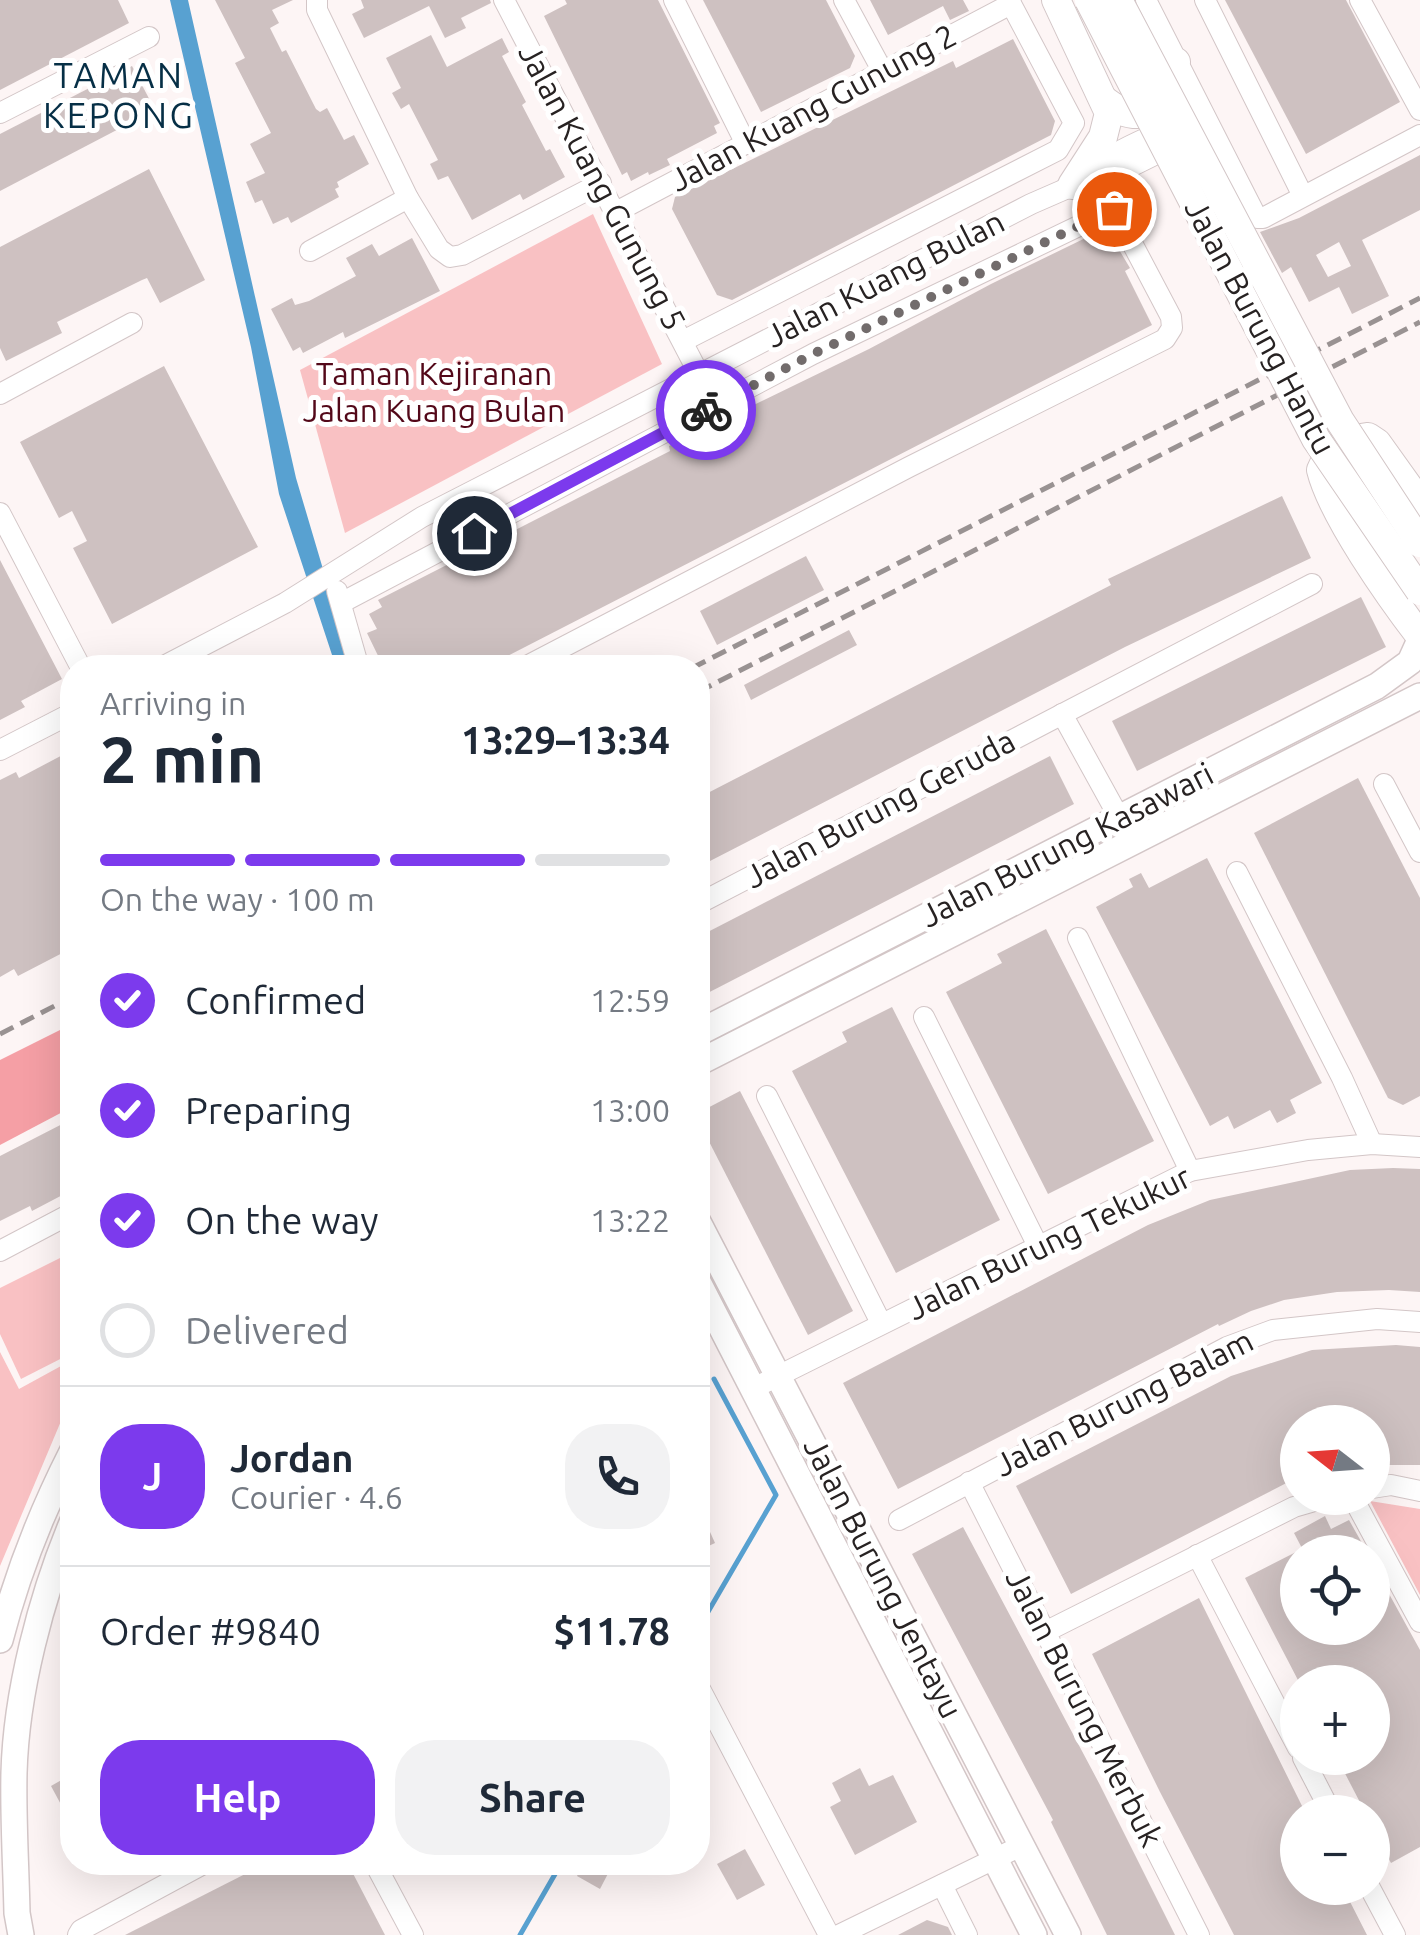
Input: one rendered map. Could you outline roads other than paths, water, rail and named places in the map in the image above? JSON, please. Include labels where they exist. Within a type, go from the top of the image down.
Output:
[{"type":"main road","points":[[1056,0],[1109,113],[1097,186]]},
{"type":"main road","name":"Jalan Burung Hantu","points":[[1089,0],[1316,439],[1420,591]]},
{"type":"main road","name":"Jalan Burung Hantu","points":[[1118,0],[1340,421],[1420,543]]},
{"type":"main road","points":[[1106,102],[1130,115],[1145,114],[1158,107],[1171,92],[1176,62]]},
{"type":"main road","points":[[1420,503],[1377,443],[1368,437],[1356,438],[1325,459],[1321,470],[1335,504],[1420,638]]},
{"type":"street","points":[[317,0],[316,10],[408,198],[439,250],[450,257],[462,255],[601,183]]},
{"type":"street","points":[[674,0],[746,144]]},
{"type":"street","points":[[844,0],[883,72]]},
{"type":"street","points":[[1146,0],[1254,214],[1263,218],[1420,136]]},
{"type":"street","points":[[1206,0],[1303,196]]},
{"type":"street","points":[[1360,0],[1420,110]]},
{"type":"street","name":"Jalan Kuang Gunung 5","points":[[511,2],[700,374]]},
{"type":"street","points":[[682,341],[1058,150],[1074,124],[1010,2]]},
{"type":"street","name":"Jalan Kuang Gunung 2","points":[[616,212],[1010,2]]},
{"type":"street","points":[[0,113],[150,37]]},
{"type":"street","points":[[340,603],[813,354],[1205,120]]},
{"type":"street","name":"Jalan Kuang Bulan","points":[[185,655],[332,575],[422,518],[700,374],[1097,186],[1205,120]]},
{"type":"street","points":[[549,655],[910,466],[1165,339],[1172,328],[1171,318],[1097,186]]},
{"type":"street","points":[[310,251],[408,198]]},
{"type":"street","points":[[0,394],[132,323]]},
{"type":"street","points":[[0,513],[74,655]]},
{"type":"street","points":[[332,575],[355,655]]},
{"type":"street","name":"Jalan Burung Geruda","points":[[710,898],[1312,584]]},
{"type":"street","name":"Jalan Burung Kasawari","points":[[710,1028],[1377,686],[1410,662],[1420,638]]},
{"type":"street","name":"Jalan Burung Kasawari","points":[[710,1057],[1420,696]]},
{"type":"street","points":[[1062,714],[1132,842]]},
{"type":"street","points":[[0,750],[60,719]]},
{"type":"street","points":[[1384,784],[1420,852]]},
{"type":"street","points":[[1237,872],[1372,1144]]},
{"type":"street","points":[[1078,938],[1190,1172]]},
{"type":"street","points":[[924,1017],[1038,1246]]},
{"type":"street","points":[[767,1096],[881,1323]]},
{"type":"street","name":"Jalan Burung Tekukur","points":[[753,1389],[1190,1172],[1308,1150],[1372,1144],[1420,1148]]},
{"type":"street","points":[[0,1251],[60,1219]]},
{"type":"street","name":"Jalan Burung Jentayu","points":[[710,1245],[1068,1935]]},
{"type":"street","name":"Jalan Burung Jentayu","points":[[710,1305],[1034,1935]]},
{"type":"street","name":"Jalan Burung Balam","points":[[899,1520],[1227,1347],[1273,1330],[1377,1319],[1420,1322]]},
{"type":"street","points":[[0,1640],[20,1569],[60,1477]]},
{"type":"street","name":"Jalan Burung Merbuk","points":[[968,1482],[1199,1935]]},
{"type":"street","points":[[1390,1485],[1420,1491]]},
{"type":"street","points":[[1045,1632],[1280,1515]]},
{"type":"street","points":[[1363,1515],[1420,1622]]},
{"type":"street","points":[[1197,1555],[1280,1714]]},
{"type":"street","points":[[13,1919],[17,1734],[34,1645],[60,1556]]},
{"type":"street","points":[[710,1708],[829,1935]]},
{"type":"street","points":[[839,1935],[1022,1846]]},
{"type":"street","points":[[79,1932],[183,1875]]},
{"type":"street","points":[[381,1875],[413,1935]]},
{"type":"street","points":[[942,1885],[967,1935]]},
{"type":"street","points":[[1379,1905],[1394,1935]]},
{"type":"water","points":[[170,0],[188,0],[296,478],[348,655],[332,655],[279,494],[251,347]]},
{"type":"waterway","points":[[710,1608],[776,1495],[714,1379]]},
{"type":"waterway","points":[[520,1935],[555,1875]]},
{"type":"railway","points":[[710,659],[1420,298]]},
{"type":"railway","points":[[710,686],[1420,322]]},
{"type":"railway","points":[[0,1034],[60,1003]]},
{"type":"district","name":"TAMAN KEPONG","points":[[119,96]]},
{"type":"park label","name":"Taman Kejiranan Jalan Kuang Bulan","points":[[434,392]]}]
